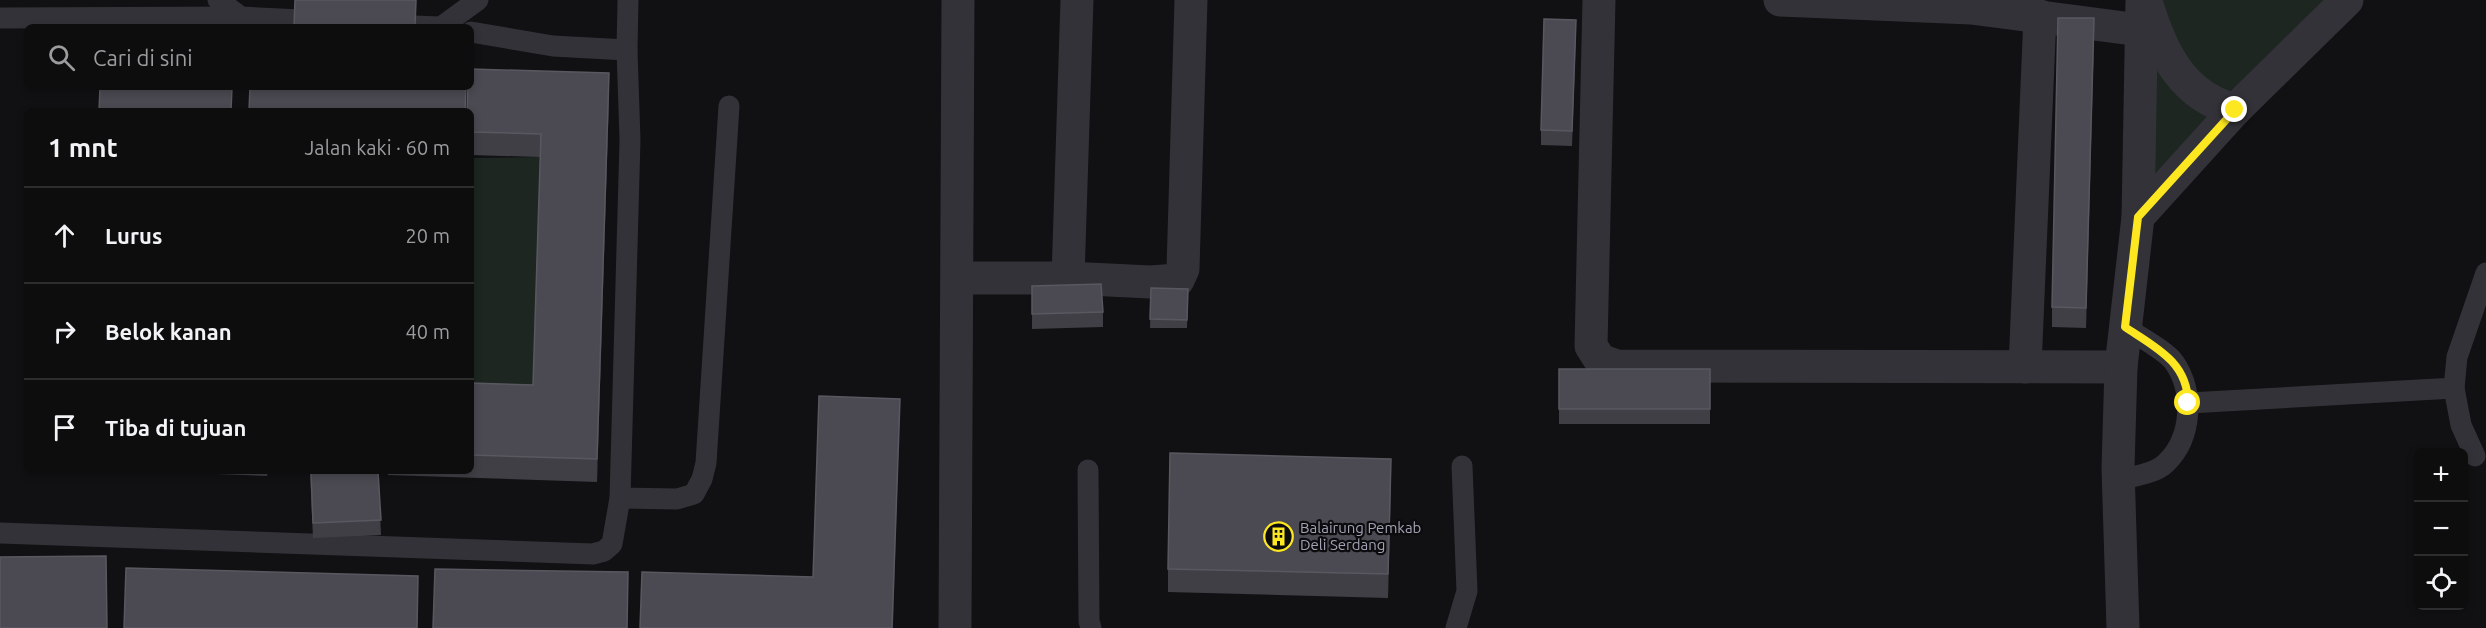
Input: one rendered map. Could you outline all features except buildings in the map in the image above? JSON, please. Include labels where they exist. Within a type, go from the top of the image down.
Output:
[{"type":"street","points":[[955,628],[958,0]]},
{"type":"street","points":[[1068,278],[1077,0]]},
{"type":"street","points":[[958,278],[1068,278],[1172,282],[1181,277],[1191,0]]},
{"type":"street","points":[[1599,0],[1591,346],[1600,360],[1617,366],[2121,367]]},
{"type":"street","points":[[1780,0],[1971,4],[2040,16],[2142,10]]},
{"type":"street","points":[[2138,217],[2235,110],[2347,0]]},
{"type":"street","points":[[2142,10],[2183,78],[2202,97],[2235,110]]},
{"type":"street","points":[[2123,628],[2119,480],[2121,367],[2138,217],[2142,10]]},
{"type":"street","points":[[2025,367],[2040,16]]},
{"type":"lane","points":[[218,0],[241,17]]},
{"type":"lane","points":[[444,24],[478,0]]},
{"type":"lane","points":[[0,533],[593,554],[604,551],[612,544],[620,498],[630,140],[628,0]]},
{"type":"lane","points":[[0,18],[241,17],[346,22]]},
{"type":"lane","points":[[474,33],[553,46],[627,50]]},
{"type":"lane","points":[[620,498],[677,499],[693,494],[702,479],[706,463],[729,106]]},
{"type":"lane","points":[[2475,456],[2461,425],[2454,388],[2457,357],[2486,273]]},
{"type":"lane","points":[[2119,480],[2166,464],[2181,441],[2188,403],[2188,393],[2172,359],[2125,327]]},
{"type":"lane","points":[[2188,403],[2454,388]]},
{"type":"lane","points":[[1456,628],[1467,591],[1462,466]]},
{"type":"lane","points":[[1088,470],[1089,621],[1091,628]]},
{"type":"shaded area","points":[[2127,0],[2339,0],[2131,208]]},
{"type":"shaded area","points":[[541,157],[533,408],[474,406],[474,158]]},
{"type":"place","name":"Balairung Pemkab Deli Serdang","points":[[1279,537]]},
{"type":"route","points":[[2188,403],[2188,393],[2172,359],[2125,327],[2138,217],[2235,110]]}]
